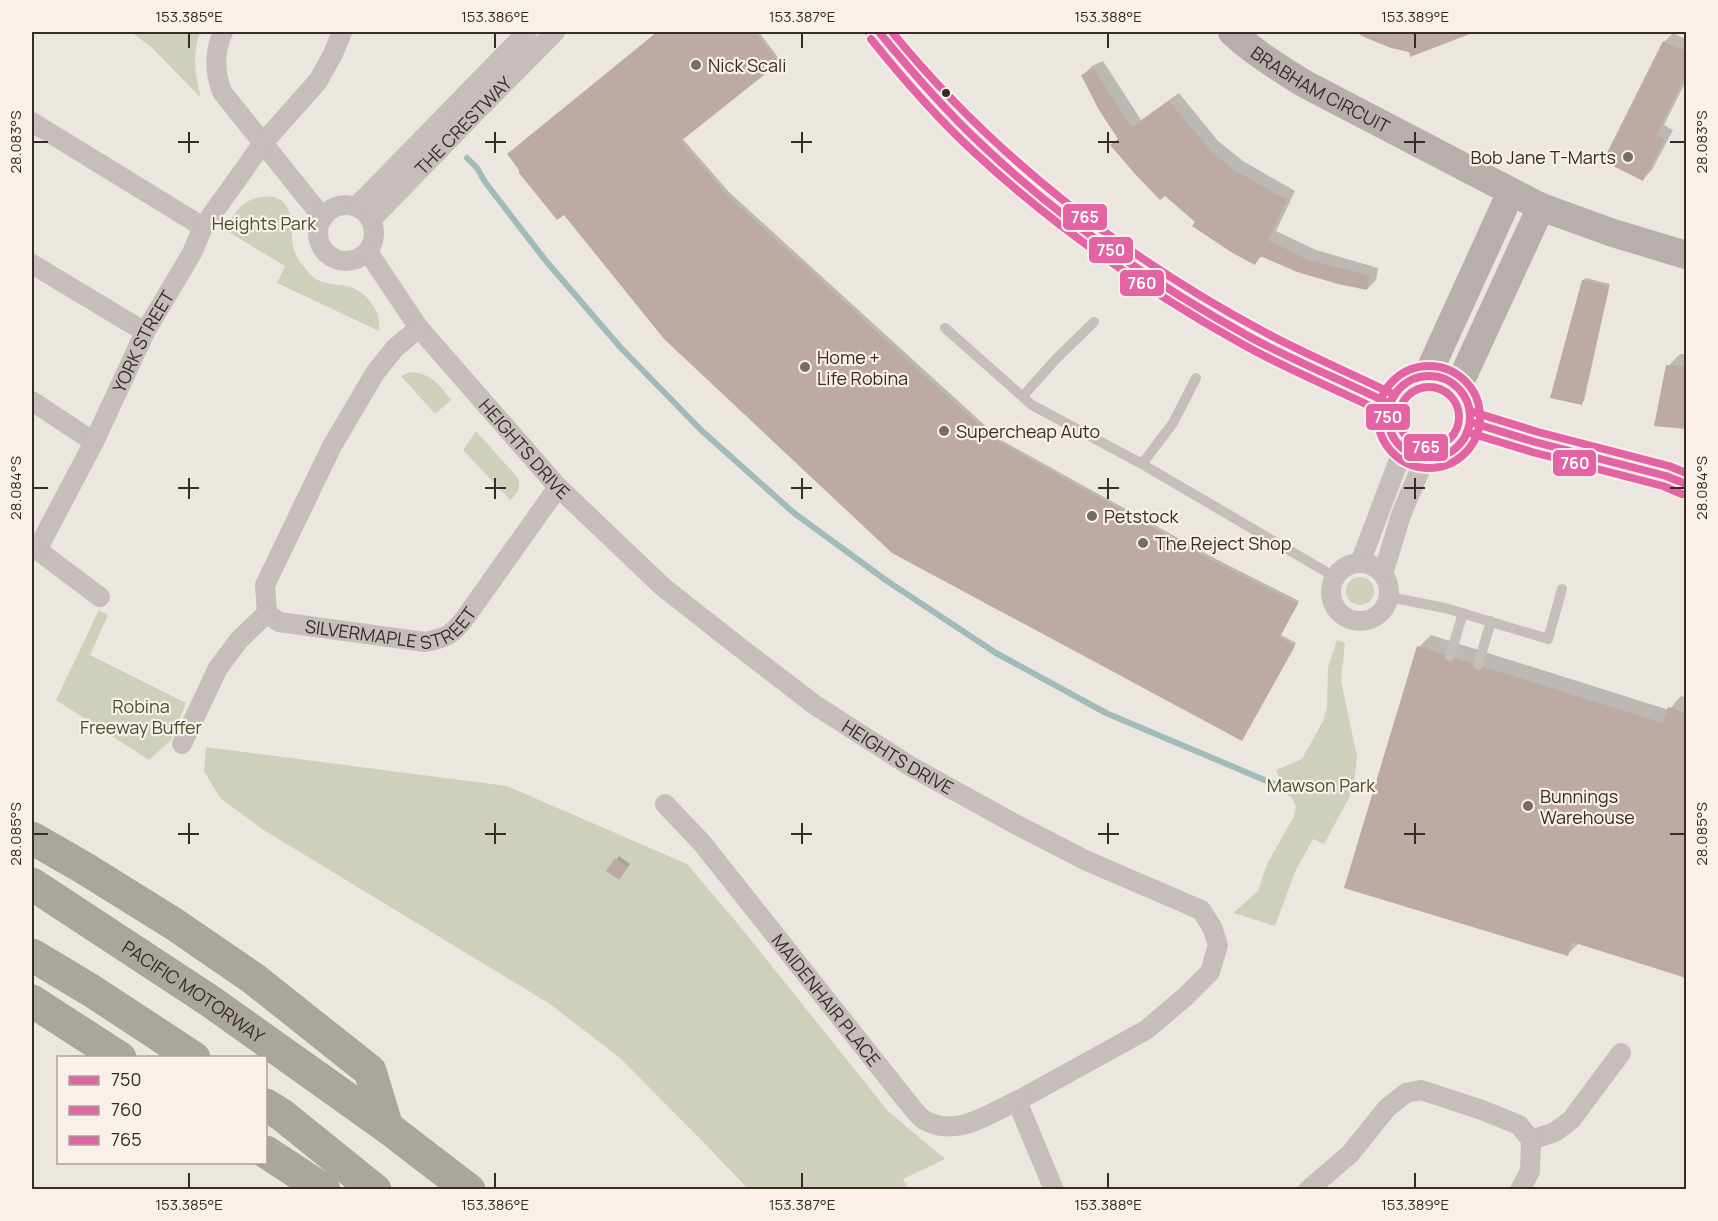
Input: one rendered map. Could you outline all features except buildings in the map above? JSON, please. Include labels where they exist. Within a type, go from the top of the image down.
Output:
[{"type":"highway","points":[[32,838],[174,924],[245,972],[370,1071],[387,1127]]},
{"type":"highway","name":"PACIFIC MOTORWAY","points":[[32,884],[210,1001],[387,1127],[469,1190]]},
{"type":"highway","points":[[32,955],[191,1056]]},
{"type":"highway","points":[[32,1001],[117,1056]]},
{"type":"highway","points":[[267,1106],[282,1115],[375,1190]]},
{"type":"highway","points":[[267,1153],[324,1190]]},
{"type":"street","points":[[223,32],[215,59],[216,77],[222,92],[323,218]]},
{"type":"street","name":"YORK STREET","points":[[34,548],[94,442],[145,332],[192,253],[203,227],[263,143],[318,81],[342,32]]},
{"type":"street","name":"THE CRESTWAY","points":[[356,207],[527,32]]},
{"type":"street","name":"THE CRESTWAY","points":[[371,220],[555,32]]},
{"type":"street","points":[[879,32],[927,89],[974,138],[1093,237],[1184,298],[1249,336],[1390,404]]},
{"type":"street","name":"BRABHAM CIRCUIT","points":[[1232,32],[1270,63],[1303,83],[1541,207],[1613,233],[1686,255]]},
{"type":"street","points":[[32,122],[203,227]]},
{"type":"street","points":[[1427,376],[1511,192]]},
{"type":"street","points":[[347,205],[364,212],[371,220],[374,231],[373,242],[368,252],[352,261],[342,261],[326,253],[320,245],[318,236],[323,218],[329,211],[347,205]]},
{"type":"street","points":[[1458,387],[1541,207]]},
{"type":"street","name":"HEIGHTS DRIVE","points":[[368,252],[419,328],[558,487],[663,586],[815,705],[910,766],[1087,861],[1201,910],[1212,927],[1218,945],[1209,972],[1146,1030],[1017,1101]]},
{"type":"street","points":[[32,264],[145,332]]},
{"type":"street","points":[[182,744],[218,668],[239,640],[267,613],[265,585],[332,446],[375,373],[395,348],[419,328]]},
{"type":"street","points":[[1427,376],[1443,379],[1458,387],[1464,395],[1468,403],[1470,422],[1465,437],[1455,449],[1441,456],[1414,453],[1397,443],[1389,428],[1390,404],[1397,391],[1408,382],[1427,376]]},
{"type":"street","points":[[32,401],[94,442]]},
{"type":"street","points":[[1470,422],[1535,442],[1680,480]]},
{"type":"street","points":[[1360,563],[1414,453]]},
{"type":"street","points":[[1383,574],[1401,515],[1414,453]]},
{"type":"street","name":"SILVERMAPLE STREET","points":[[267,613],[279,622],[425,642],[444,638],[465,618],[558,487]]},
{"type":"street","points":[[34,548],[100,597]]},
{"type":"street","points":[[1360,563],[1370,564],[1383,574],[1387,581],[1389,597],[1386,605],[1374,618],[1356,621],[1340,613],[1334,605],[1331,585],[1335,576],[1342,569],[1350,564],[1360,563]]},
{"type":"street","name":"MAIDENHAIR PLACE","points":[[665,804],[702,843],[923,1119],[943,1127],[964,1126],[1017,1101]]},
{"type":"street","points":[[1531,1140],[1555,1132],[1571,1120],[1621,1053]]},
{"type":"street","points":[[1308,1190],[1350,1154],[1387,1108],[1406,1093],[1421,1090],[1519,1125],[1531,1140],[1530,1171],[1520,1190]]},
{"type":"street","points":[[1017,1101],[1054,1190]]},
{"type":"lane","points":[[1023,396],[1056,359],[1094,322]]},
{"type":"lane","points":[[945,328],[1032,405],[1142,464],[1335,576]]},
{"type":"lane","points":[[1142,464],[1173,423],[1196,378]]},
{"type":"lane","points":[[1389,597],[1463,613],[1548,639],[1562,589]]},
{"type":"lane","points":[[1450,656],[1463,613]]},
{"type":"lane","points":[[1478,665],[1491,621]]},
{"type":"green space","points":[[131,32],[200,32],[195,65],[201,98],[151,47]]},
{"type":"green space","name":"Heights Park","points":[[260,197],[274,197],[285,204],[290,217],[294,248],[302,264],[316,279],[347,286],[367,297],[378,317],[379,331],[277,283],[285,266],[225,230],[243,205]]},
{"type":"green space","points":[[410,372],[434,380],[451,400],[435,414],[401,376]]},
{"type":"green space","points":[[476,431],[518,478],[518,491],[510,500],[463,450]]},
{"type":"green space","points":[[1360,577],[1370,581],[1374,591],[1370,601],[1360,605],[1350,601],[1346,591],[1350,581]]},
{"type":"green space","name":"Robina Freeway Buffer","points":[[99,610],[108,615],[90,655],[186,703],[171,740],[149,760],[56,700]]},
{"type":"green space","name":"Mawson Park","points":[[1337,640],[1345,643],[1341,681],[1357,756],[1355,776],[1350,796],[1324,844],[1313,839],[1295,872],[1275,926],[1233,913],[1258,891],[1267,864],[1293,818],[1296,807],[1292,798],[1285,793],[1276,770],[1302,759],[1323,721],[1327,707],[1328,667]]},
{"type":"green space","points":[[206,747],[507,786],[687,864],[888,1111],[945,1159],[903,1179],[908,1189],[748,1189],[620,1058],[550,1004],[262,829],[220,798],[204,771]]},
{"type":"waterway","points":[[467,158],[477,168],[485,182],[546,261],[621,348],[701,430],[794,513],[887,581],[996,653],[1106,713],[1274,784],[1300,785]]},
{"type":"transit line","name":"750","points":[[879,32],[928,89],[980,143],[1042,198],[1109,249],[1214,317],[1250,337],[1390,404]]},
{"type":"transit line","name":"765","points":[[892,32],[974,121],[1018,162],[1113,238],[1163,272],[1268,334],[1395,395]]},
{"type":"transit line","name":"760","points":[[871,39],[947,126],[1037,207],[1070,232],[1137,280],[1207,324],[1259,353],[1385,413]]},
{"type":"transit line","name":"760","points":[[1429,366],[1458,374],[1472,388],[1480,417],[1472,446],[1458,460],[1429,468],[1400,460],[1386,446],[1378,417],[1386,388],[1400,374],[1429,366]]},
{"type":"transit line","name":"750","points":[[1429,376],[1445,379],[1458,388],[1467,401],[1470,417],[1467,433],[1458,446],[1445,455],[1429,458],[1413,455],[1400,446],[1391,433],[1388,417],[1391,401],[1400,388],[1413,379],[1429,376]]},
{"type":"transit line","name":"765","points":[[1423,387],[1435,387],[1451,395],[1457,405],[1459,417],[1457,429],[1451,439],[1435,447],[1423,447],[1407,439],[1399,423],[1399,411],[1407,395],[1423,387]]},
{"type":"transit line","name":"765","points":[[1473,412],[1538,432],[1669,466],[1686,473]]},
{"type":"transit line","name":"750","points":[[1470,422],[1535,442],[1666,476],[1686,484]]},
{"type":"transit line","name":"760","points":[[1467,432],[1532,452],[1663,486],[1682,494]]},
{"type":"place","name":"Nick Scali","points":[[696,65]]},
{"type":"place","name":"Bob Jane T-Marts","points":[[1628,157]]},
{"type":"place","name":"Home + Life Robina","points":[[805,367]]},
{"type":"place","name":"Supercheap Auto","points":[[944,431]]},
{"type":"place","name":"Petstock","points":[[1092,516]]},
{"type":"place","name":"The Reject Shop","points":[[1143,543]]},
{"type":"place","name":"Bunnings Warehouse","points":[[1528,806]]}]
